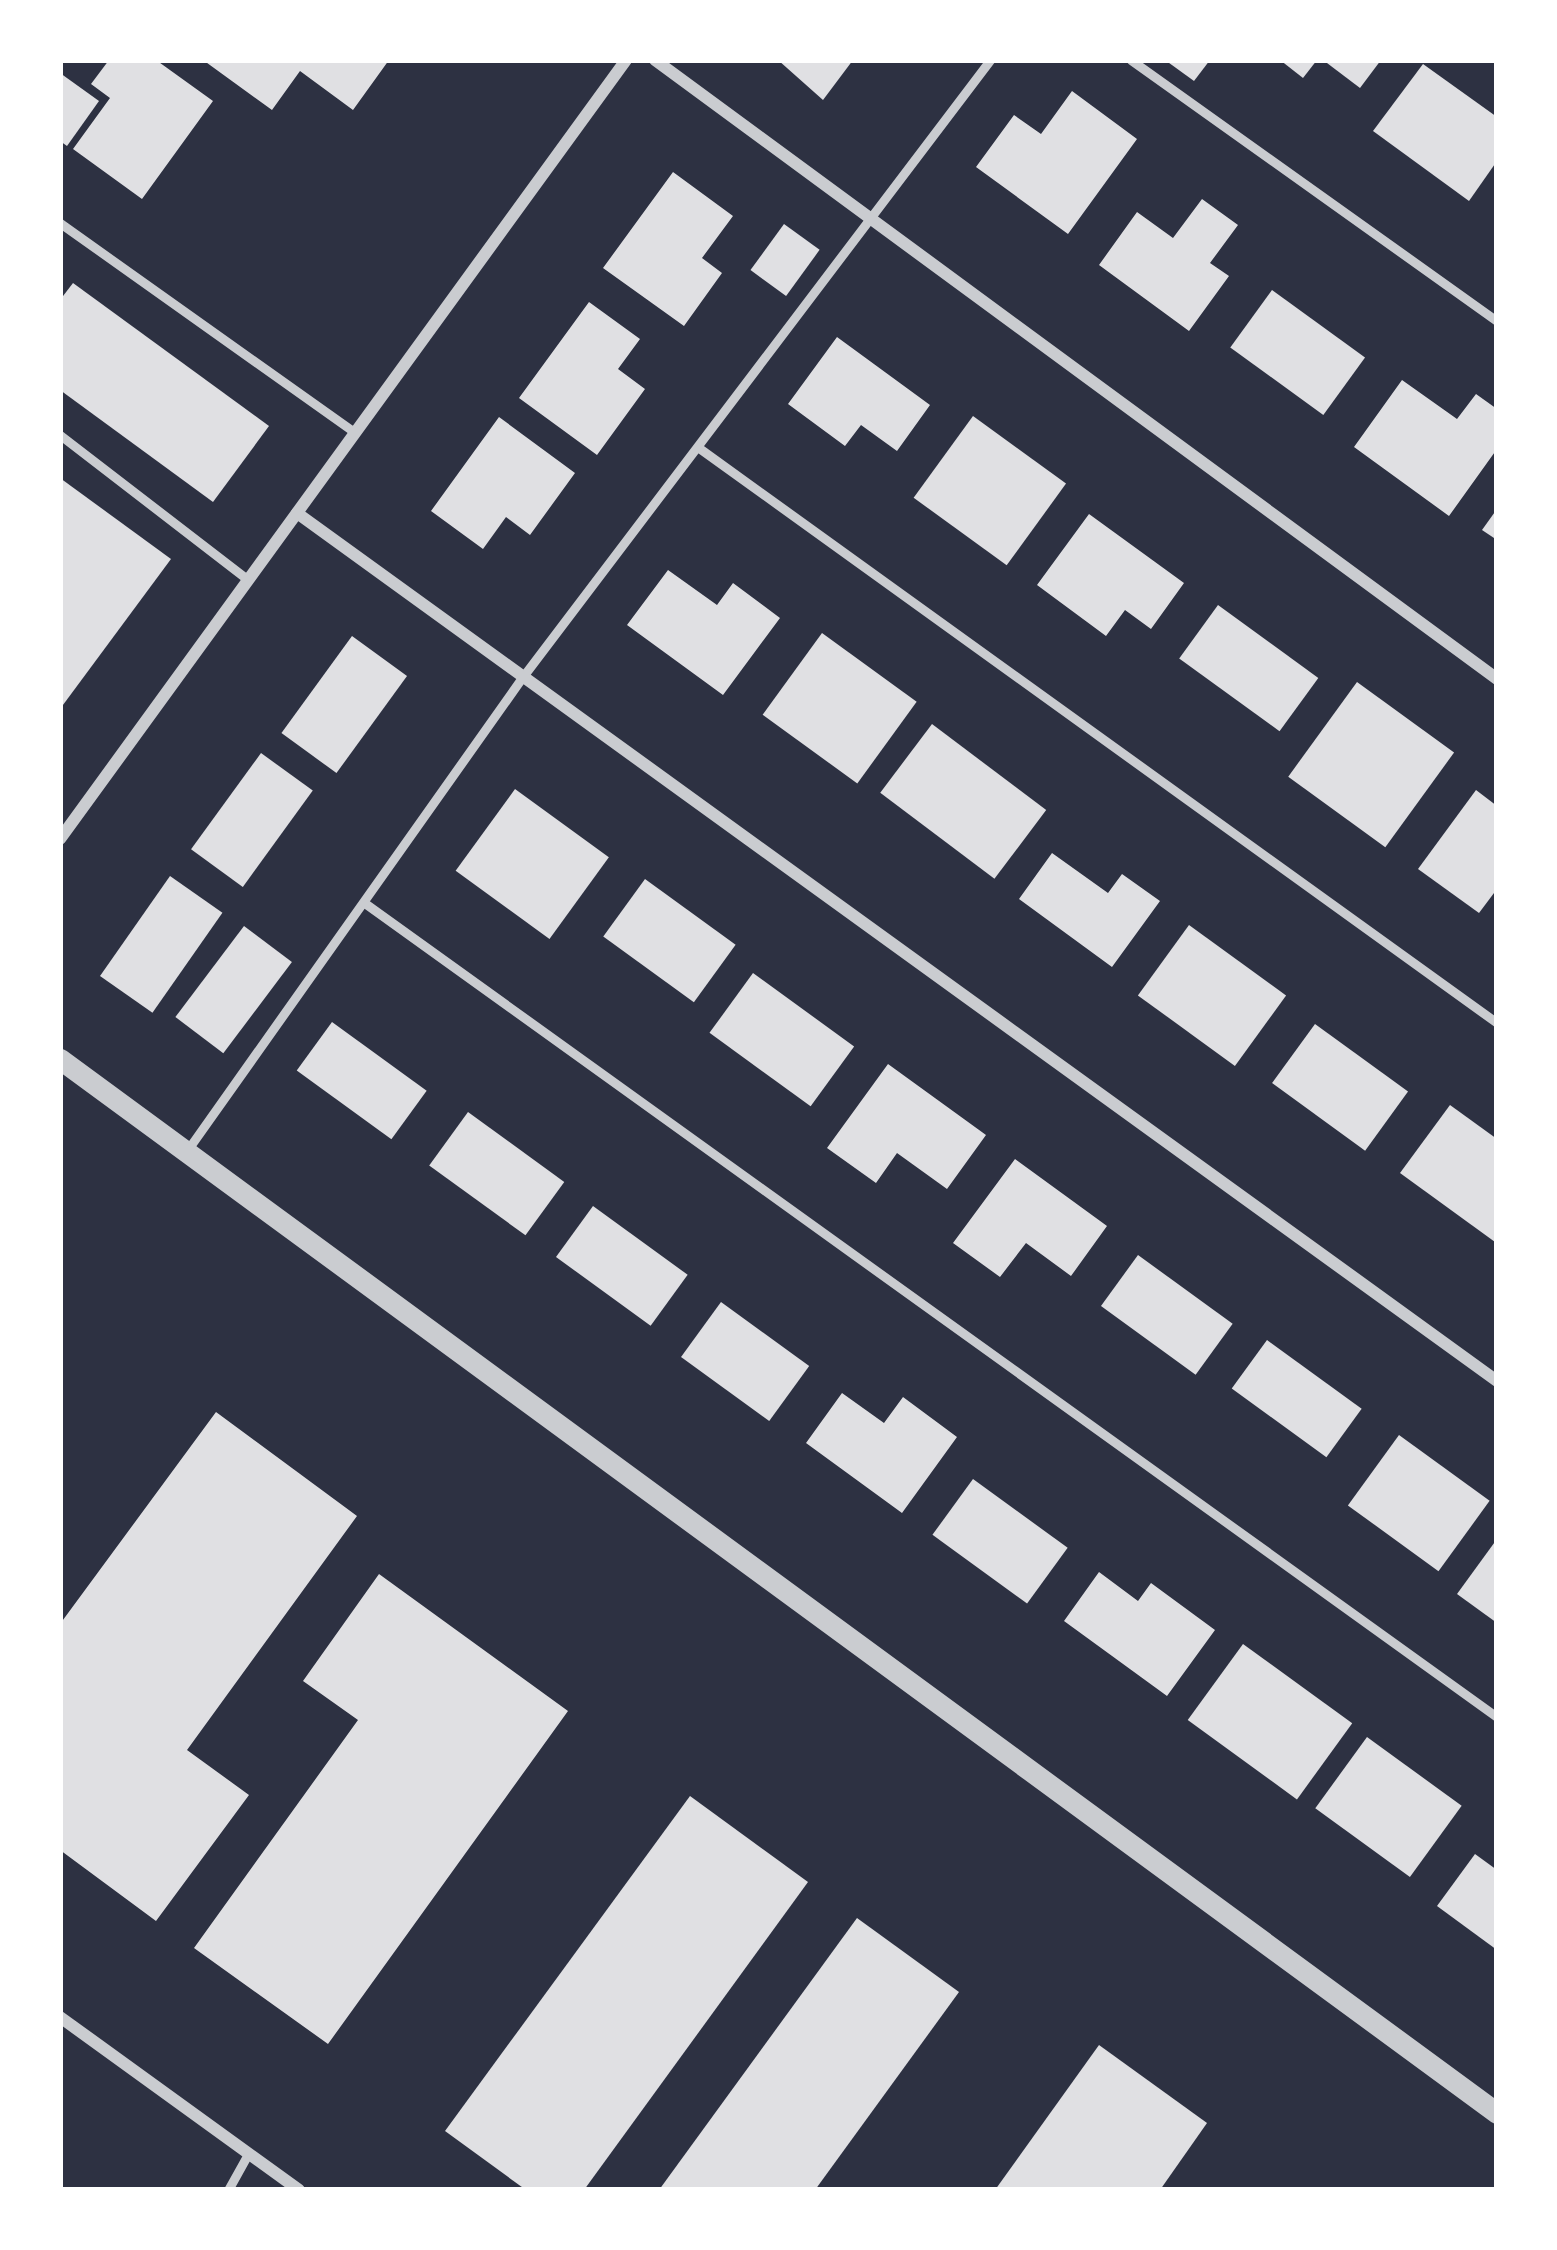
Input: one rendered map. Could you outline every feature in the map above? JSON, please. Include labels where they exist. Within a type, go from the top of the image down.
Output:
[{"type":"street","points":[[60,839],[626,60]]},
{"type":"street","points":[[655,60],[1497,679]]},
{"type":"street","points":[[297,514],[1497,1381]]},
{"type":"street","points":[[60,1059],[1497,2113]]},
{"type":"street","points":[[60,2017],[299,2190]]},
{"type":"lane","points":[[186,1152],[521,679],[990,60]]},
{"type":"lane","points":[[1131,60],[1497,321]]},
{"type":"lane","points":[[60,223],[355,433]]},
{"type":"lane","points":[[60,435],[248,580]]},
{"type":"lane","points":[[699,448],[1497,1023]]},
{"type":"lane","points":[[365,904],[1497,1718]]},
{"type":"lane","points":[[228,2190],[248,2154]]},
{"type":"building","points":[[109,60],[156,60],[213,101],[142,199],[73,149],[110,98],[91,84]]},
{"type":"building","points":[[203,60],[389,60],[353,110],[300,71],[272,110]]},
{"type":"building","points":[[778,60],[853,60],[823,100]]},
{"type":"building","points":[[1165,60],[1210,60],[1194,81]]},
{"type":"building","points":[[1280,60],[1317,60],[1303,78]]},
{"type":"building","points":[[1323,60],[1381,60],[1360,88]]},
{"type":"building","points":[[1423,64],[1497,117],[1497,161],[1469,201],[1373,131]]},
{"type":"building","points":[[60,73],[99,101],[67,146],[60,141]]},
{"type":"building","points":[[1072,91],[1137,139],[1068,234],[976,167],[1014,115],[1041,134]]},
{"type":"building","points":[[673,172],[733,216],[702,258],[722,273],[684,326],[603,268]]},
{"type":"building","points":[[1202,199],[1238,225],[1210,263],[1229,276],[1189,331],[1099,265],[1137,212],[1173,238]]},
{"type":"building","points":[[784,224],[820,250],[786,296],[750,270]]},
{"type":"building","points":[[73,283],[269,426],[213,502],[60,390],[60,300]]},
{"type":"building","points":[[1272,290],[1365,358],[1323,415],[1230,347]]},
{"type":"building","points":[[589,302],[640,339],[618,369],[645,389],[597,455],[519,398]]},
{"type":"building","points":[[837,337],[930,405],[897,451],[861,425],[845,446],[788,404]]},
{"type":"building","points":[[1402,380],[1457,419],[1476,394],[1497,409],[1497,449],[1449,516],[1354,447]]},
{"type":"building","points":[[973,416],[1066,484],[1007,565],[914,498]]},
{"type":"building","points":[[499,417],[575,473],[530,535],[506,517],[483,549],[431,511]]},
{"type":"building","points":[[60,478],[171,559],[60,709]]},
{"type":"building","points":[[1497,509],[1497,540],[1482,530]]},
{"type":"building","points":[[1089,514],[1184,583],[1151,629],[1125,610],[1106,636],[1037,585]]},
{"type":"building","points":[[668,570],[717,605],[733,583],[780,618],[723,695],[627,625]]},
{"type":"building","points":[[1218,605],[1318,678],[1280,731],[1179,658]]},
{"type":"building","points":[[822,633],[917,702],[857,783],[763,715]]},
{"type":"building","points":[[352,636],[407,676],[336,773],[281,733]]},
{"type":"building","points":[[1357,682],[1454,753],[1385,847],[1288,777]]},
{"type":"building","points":[[932,724],[1046,810],[994,879],[880,793]]},
{"type":"building","points":[[261,753],[313,791],[243,887],[191,849]]},
{"type":"building","points":[[515,789],[609,857],[549,939],[456,871]]},
{"type":"building","points":[[1476,790],[1497,806],[1497,889],[1479,913],[1418,869]]},
{"type":"building","points":[[1052,853],[1108,893],[1122,874],[1160,901],[1112,967],[1019,899]]},
{"type":"building","points":[[170,876],[222,913],[152,1013],[100,976]]},
{"type":"building","points":[[645,879],[736,945],[694,1002],[603,936]]},
{"type":"building","points":[[1189,925],[1286,996],[1235,1066],[1138,995]]},
{"type":"building","points":[[244,926],[292,962],[223,1053],[175,1017]]},
{"type":"building","points":[[753,973],[854,1046],[811,1106],[710,1033]]},
{"type":"building","points":[[332,1022],[427,1091],[391,1139],[297,1071]]},
{"type":"building","points":[[1315,1024],[1408,1092],[1365,1151],[1272,1083]]},
{"type":"building","points":[[888,1064],[986,1135],[947,1189],[897,1153],[876,1183],[827,1148]]},
{"type":"building","points":[[1450,1105],[1497,1139],[1495,1242],[1400,1173]]},
{"type":"building","points":[[468,1112],[564,1182],[525,1235],[429,1165]]},
{"type":"building","points":[[1015,1159],[1107,1226],[1071,1276],[1026,1243],[1000,1277],[953,1243]]},
{"type":"building","points":[[593,1206],[688,1275],[651,1326],[556,1257]]},
{"type":"building","points":[[1138,1255],[1233,1324],[1196,1375],[1101,1306]]},
{"type":"building","points":[[721,1302],[809,1366],[769,1421],[681,1357]]},
{"type":"building","points":[[1267,1340],[1362,1409],[1326,1457],[1232,1389]]},
{"type":"building","points":[[842,1393],[884,1423],[903,1397],[957,1437],[902,1513],[806,1443]]},
{"type":"building","points":[[216,1412],[357,1516],[187,1750],[249,1795],[156,1921],[60,1850],[60,1624]]},
{"type":"building","points":[[1399,1435],[1490,1501],[1438,1571],[1348,1505]]},
{"type":"building","points":[[973,1479],[1068,1548],[1027,1604],[932,1535]]},
{"type":"building","points":[[1497,1539],[1497,1623],[1457,1594]]},
{"type":"building","points":[[1099,1572],[1138,1601],[1151,1583],[1215,1630],[1167,1696],[1064,1621]]},
{"type":"building","points":[[379,1574],[568,1711],[328,2044],[194,1948],[358,1720],[303,1681]]},
{"type":"building","points":[[1243,1644],[1352,1723],[1297,1799],[1188,1720]]},
{"type":"building","points":[[1367,1737],[1462,1806],[1410,1877],[1315,1808]]},
{"type":"building","points":[[690,1796],[808,1882],[584,2190],[526,2190],[445,2131]]},
{"type":"building","points":[[1475,1854],[1497,1870],[1497,1950],[1437,1906]]},
{"type":"building","points":[[857,1918],[959,1992],[815,2190],[659,2190]]},
{"type":"building","points":[[1099,2045],[1207,2123],[1160,2190],[995,2190]]}]
